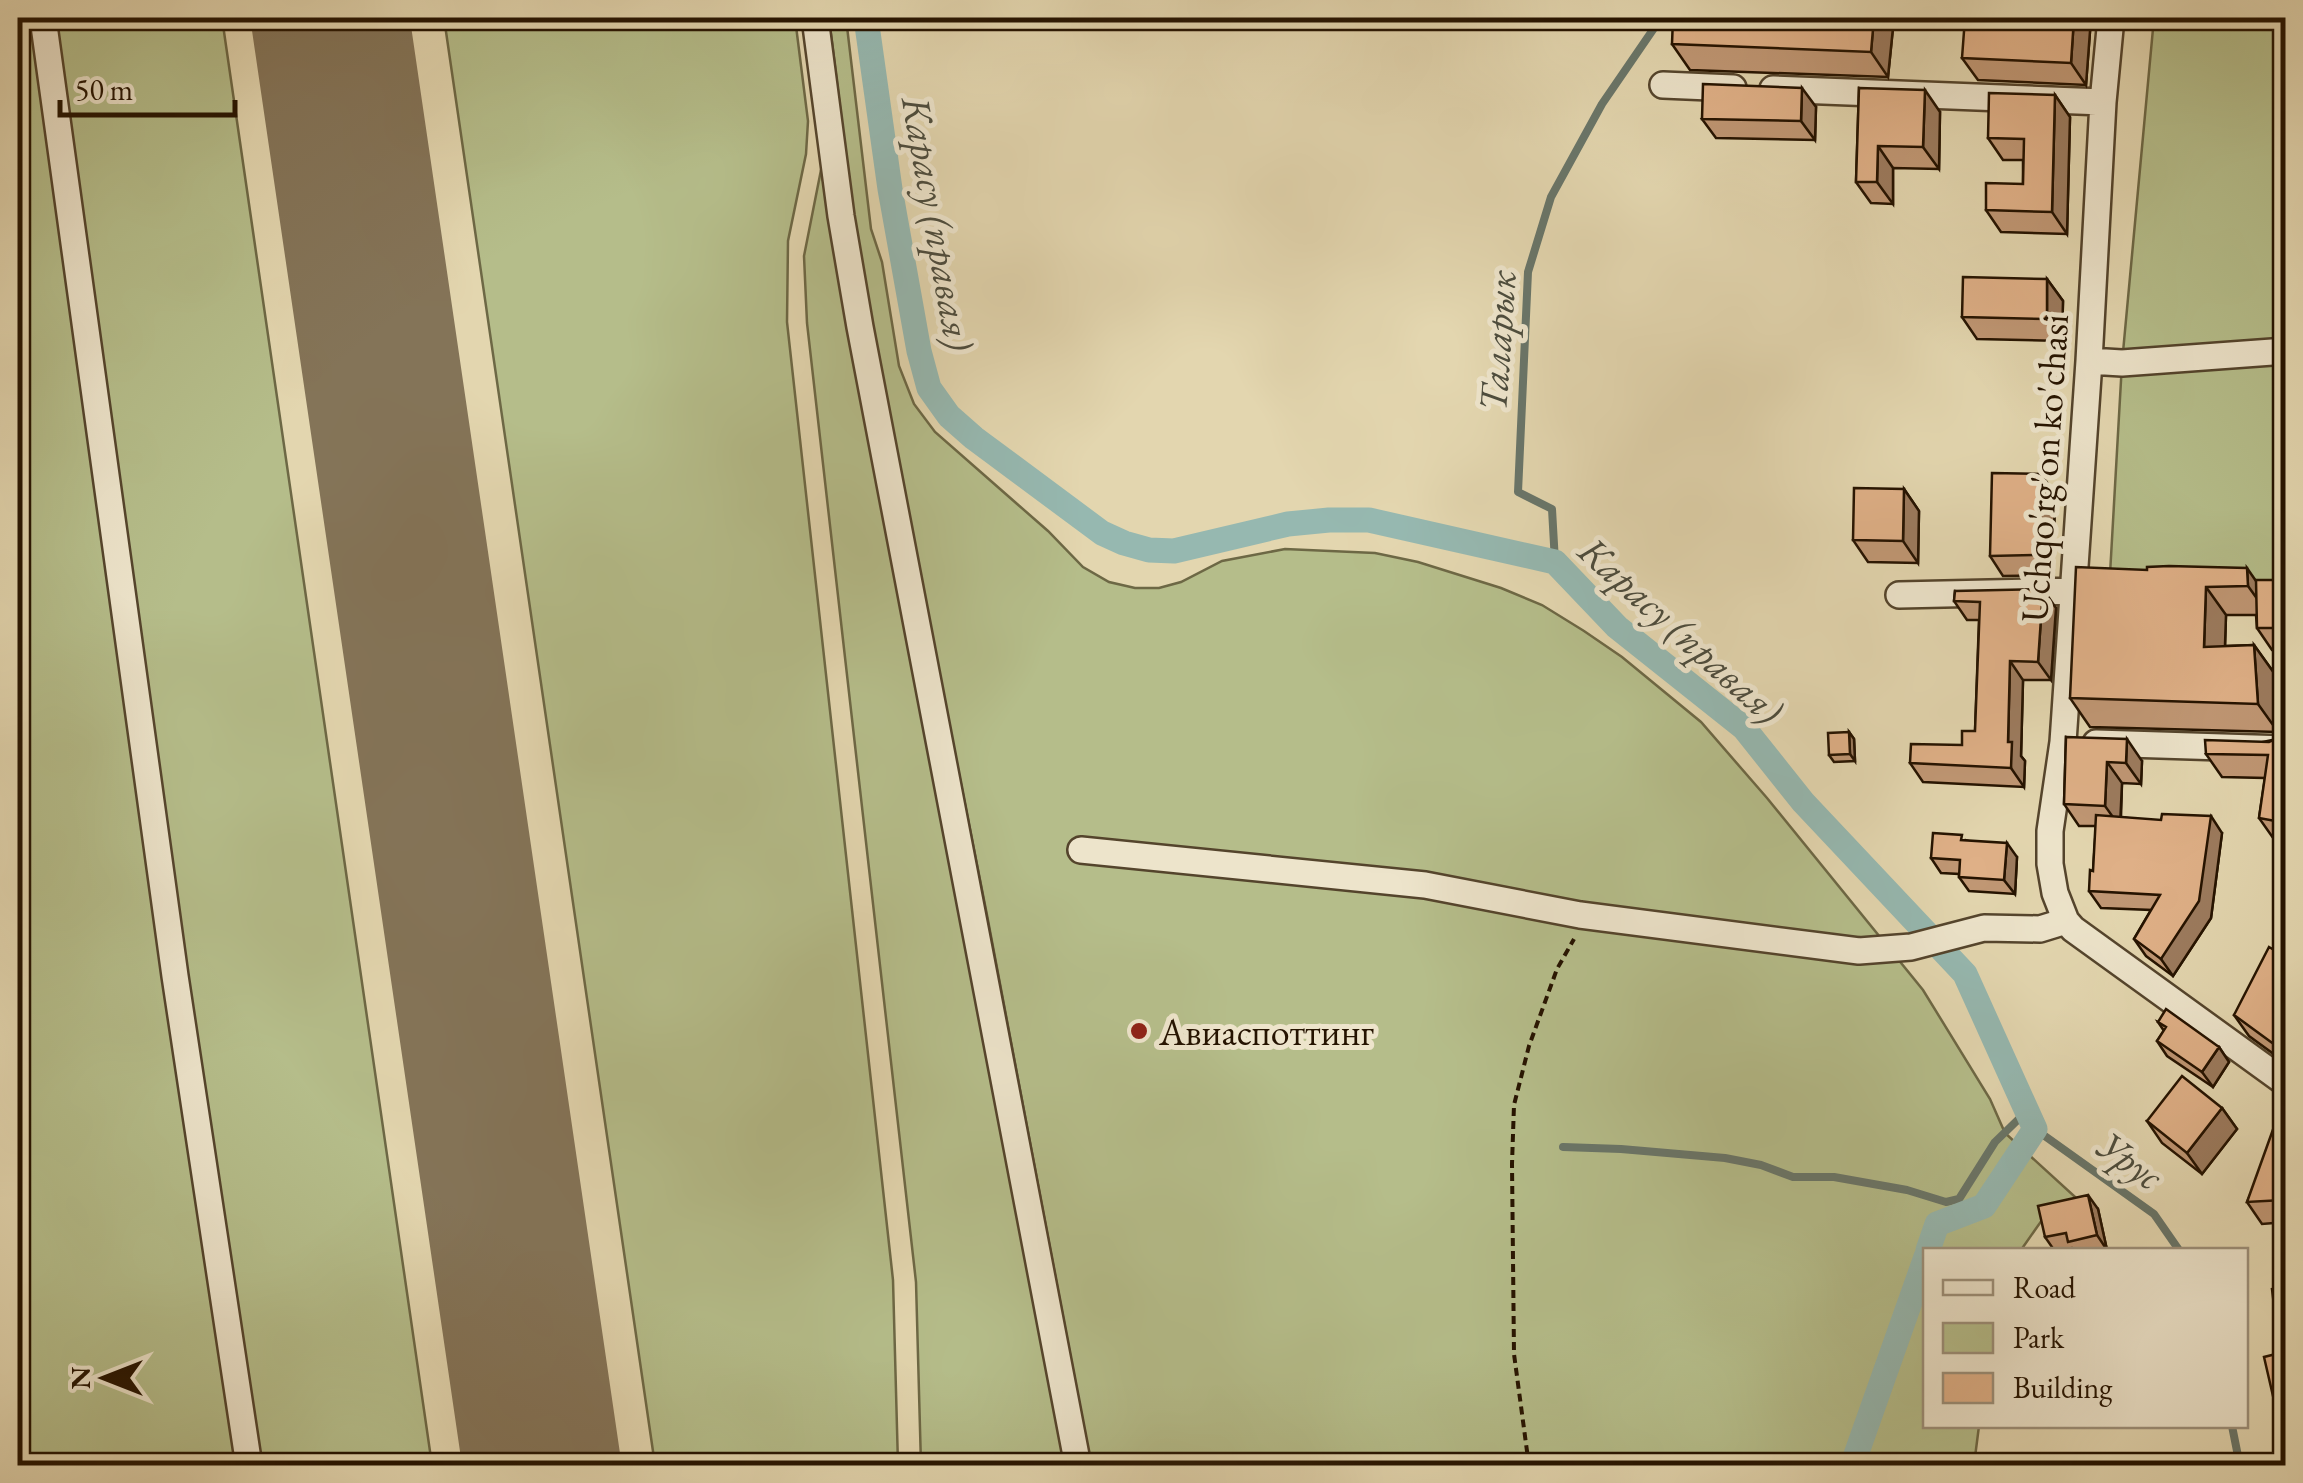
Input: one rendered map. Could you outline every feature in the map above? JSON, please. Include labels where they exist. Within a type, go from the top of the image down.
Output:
[{"type":"street","points":[[43,18],[174,976],[249,1466]]},
{"type":"street","points":[[815,18],[841,216],[864,346],[1078,1466]]},
{"type":"street","name":"Uchqo'rg'on ko'chasi","points":[[2066,920],[2055,892],[2050,848],[2063,742],[2111,18]]},
{"type":"street","points":[[1663,85],[2103,102]]},
{"type":"street","points":[[2089,360],[2122,363],[2286,350]]},
{"type":"street","points":[[1899,594],[2074,591]]},
{"type":"street","points":[[2063,742],[2286,749]]},
{"type":"street","points":[[1081,850],[1424,885],[1580,915],[1859,951],[1911,947],[1984,928],[2040,930],[2066,920],[2082,936],[2286,1083]]},
{"type":"path","points":[[1529,1466],[1514,1354],[1514,1105],[1529,1046],[1557,969],[1573,944],[1580,915]]},
{"type":"green space","points":[[18,18],[222,18],[432,1465],[18,1465]]},
{"type":"green space","points":[[444,18],[795,18],[808,121],[806,154],[788,241],[787,322],[893,1280],[898,1465],[655,1465]]},
{"type":"green space","points":[[829,18],[846,18],[871,229],[882,262],[899,366],[914,404],[935,432],[1048,531],[1083,567],[1109,582],[1159,588],[1181,582],[1222,561],[1285,549],[1375,553],[1501,588],[1542,605],[1622,657],[1701,722],[1767,798],[1923,990],[1990,1099],[2005,1133],[2085,1206],[2042,1220],[2022,1248],[1923,1248],[1923,1428],[1979,1428],[1974,1465],[1091,1465],[875,351],[842,150]]},
{"type":"green space","points":[[2154,18],[2285,18],[2285,595],[2109,592],[2122,363]]},
{"type":"green space","points":[[821,170],[1068,1465],[921,1465],[916,1282],[807,323],[804,256]]},
{"type":"building","points":[[1673,18],[1874,18],[1871,52],[1672,44]]},
{"type":"building","points":[[1965,18],[2044,22],[2044,18],[2074,18],[2071,63],[1962,58]]},
{"type":"building","points":[[1703,84],[1802,88],[1801,121],[1702,119]]},
{"type":"building","points":[[1859,88],[1925,90],[1923,147],[1878,146],[1877,182],[1856,182]]},
{"type":"building","points":[[1989,93],[2055,95],[2052,212],[1986,210],[1986,183],[2023,184],[2024,139],[1988,138]]},
{"type":"building","points":[[1963,277],[2047,279],[2047,319],[1962,317]]},
{"type":"building","points":[[1992,473],[2041,474],[2039,555],[1990,556]]},
{"type":"building","points":[[1854,488],[1904,489],[1903,541],[1853,540]]},
{"type":"building","points":[[2169,566],[2247,568],[2248,586],[2206,587],[2204,647],[2254,645],[2258,704],[2070,698],[2076,567],[2147,570]]},
{"type":"building","points":[[2256,580],[2286,580],[2286,628],[2257,628]]},
{"type":"building","points":[[2043,589],[2038,662],[2010,661],[2011,768],[1910,763],[1911,744],[1962,745],[1962,731],[1975,731],[1980,602],[1954,601],[1955,591]]},
{"type":"building","points":[[1849,732],[1850,754],[1829,755],[1828,733]]},
{"type":"building","points":[[2066,737],[2127,739],[2126,763],[2107,762],[2105,806],[2064,804]]},
{"type":"building","points":[[2286,737],[2286,823],[2259,818],[2268,755],[2206,754],[2205,740],[2269,742]]},
{"type":"building","points":[[2162,814],[2211,816],[2199,901],[2161,959],[2134,939],[2160,895],[2089,891],[2096,815],[2161,820]]},
{"type":"building","points":[[1933,833],[1962,835],[1961,840],[2007,843],[2004,880],[1959,877],[1960,860],[1931,858]]},
{"type":"building","points":[[2269,947],[2286,957],[2286,1053],[2234,1015]]},
{"type":"building","points":[[2166,1009],[2219,1047],[2202,1072],[2157,1041],[2166,1027],[2158,1022]]},
{"type":"building","points":[[2182,1076],[2222,1108],[2187,1153],[2147,1121]]},
{"type":"building","points":[[2286,1112],[2283,1200],[2247,1202],[2275,1124]]},
{"type":"building","points":[[2088,1195],[2097,1235],[2068,1242],[2066,1233],[2045,1237],[2038,1206]]},
{"type":"building","points":[[2286,1227],[2286,1407],[2276,1409],[2264,1357],[2280,1353],[2272,1289],[2281,1288],[2274,1229]]},
{"type":"waterway","name":"Карасу (правая)","points":[[866,18],[890,189],[919,351],[929,388],[949,416],[974,438],[1102,533],[1149,550],[1174,551],[1288,524],[1369,520],[1555,562],[1617,627],[1744,728],[1803,802],[1965,974],[2035,1129],[1984,1206],[1937,1224],[1929,1248]]},
{"type":"waterway","name":"Таларык","points":[[1555,562],[1552,509],[1518,492],[1528,272],[1551,197],[1602,104],[1661,18]]},
{"type":"waterway","points":[[1563,1147],[1725,1158],[1793,1177],[1834,1177],[1907,1190],[1946,1202],[1959,1199],[1995,1142],[2027,1111]]},
{"type":"waterway","name":"Урус","points":[[2035,1129],[2154,1214],[2178,1248]]},
{"type":"waterway","name":"Карасу (правая)","points":[[1852,1466],[1923,1265]]},
{"type":"waterway","name":"Урус","points":[[2232,1428],[2240,1466]]},
{"type":"runway","points":[[330,18],[542,1466]]},
{"type":"place","name":"Авиаспоттинг","points":[[1139,1031]]}]
